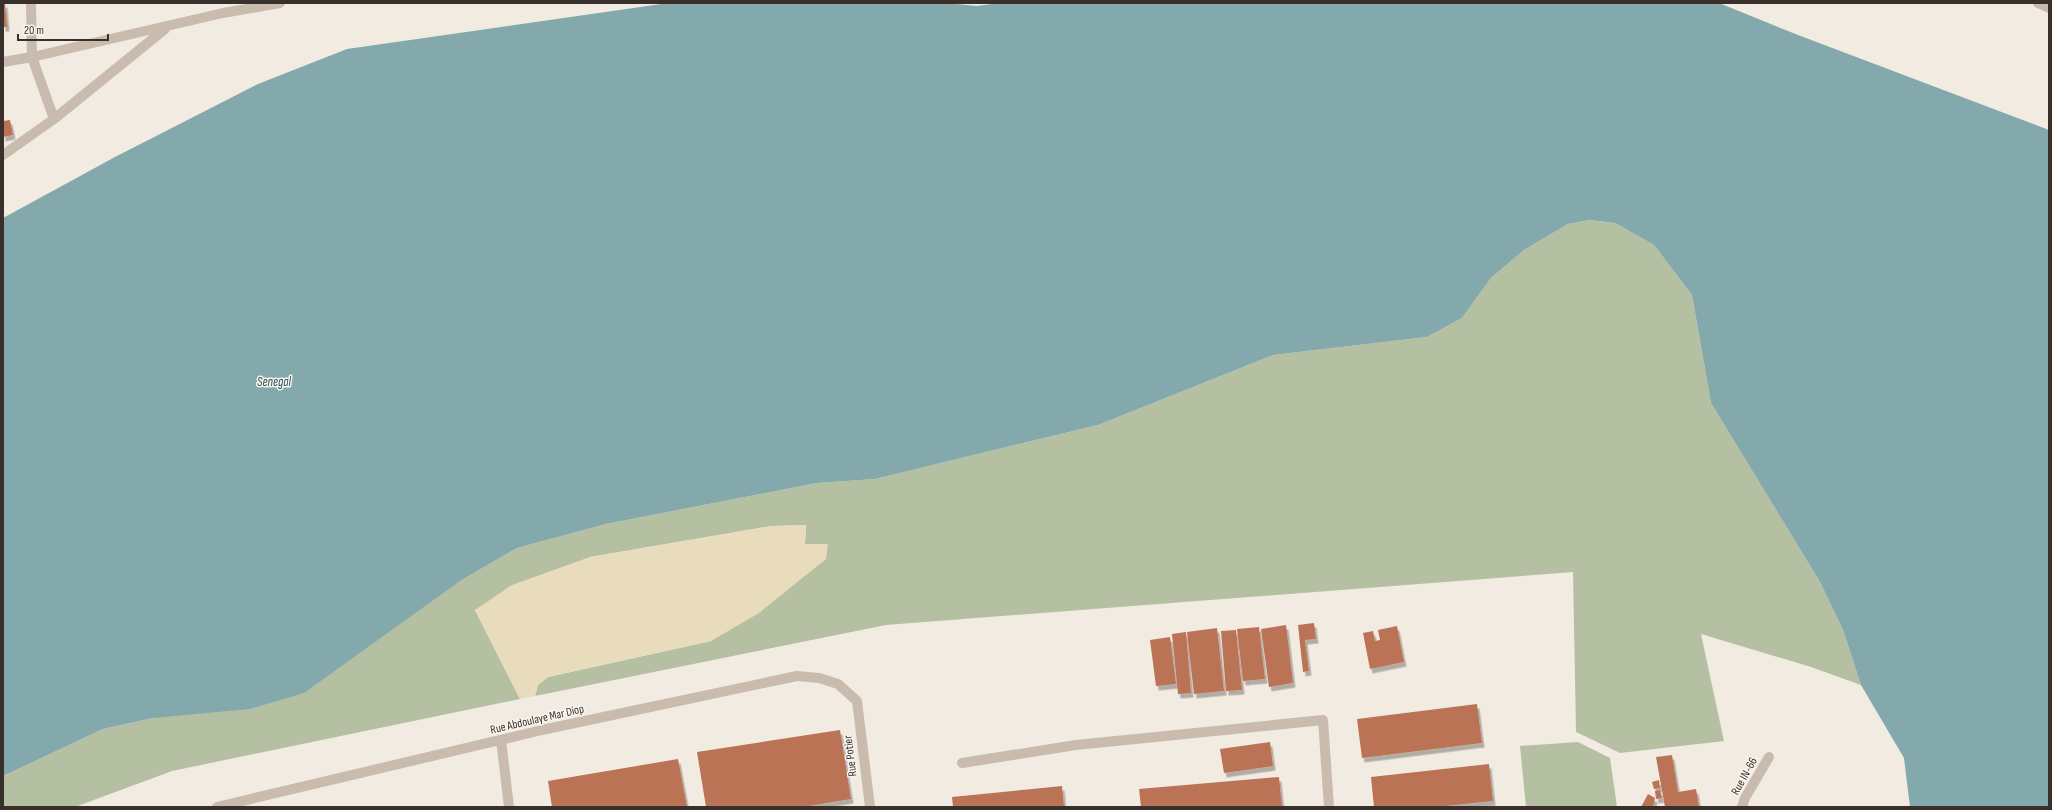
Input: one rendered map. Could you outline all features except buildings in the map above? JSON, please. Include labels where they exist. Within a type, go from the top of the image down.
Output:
[{"type":"street","points":[[31,3],[32,57],[54,119]]},
{"type":"street","points":[[3,62],[32,57],[223,13],[280,3]]},
{"type":"street","points":[[2038,3],[2049,8]]},
{"type":"street","points":[[3,155],[54,119],[168,26]]},
{"type":"street","name":"Rue Abdoulaye Mar Diop","points":[[217,807],[501,740],[797,676],[819,678],[838,684],[857,701]]},
{"type":"street","name":"Rue Potier","points":[[857,701],[870,807]]},
{"type":"street","points":[[962,763],[1076,745],[1323,720],[1329,807]]},
{"type":"street","points":[[501,740],[509,807]]},
{"type":"street","name":"Rue IN-66","points":[[1742,807],[1745,798],[1770,757]]},
{"type":"green space","points":[[1590,220],[1615,223],[1654,245],[1692,295],[1711,403],[1820,582],[1843,630],[1861,685],[1811,667],[1701,634],[1724,741],[1620,753],[1576,732],[1573,572],[886,625],[535,696],[538,685],[548,677],[711,641],[805,544],[806,525],[772,526],[590,557],[475,610],[520,699],[172,771],[75,807],[3,807],[3,776],[103,729],[153,718],[460,581],[517,548],[606,524],[817,483],[875,479],[1098,425],[1273,355],[1427,337],[1462,318],[1491,278],[1524,250],[1568,224]]},
{"type":"green space","points":[[1578,742],[1610,758],[1617,807],[1526,807],[1520,746]]},
{"type":"sand","points":[[806,525],[805,544],[828,544],[826,559],[759,613],[711,641],[548,677],[538,685],[535,696],[520,699],[475,610],[512,585],[590,557],[772,526]]},
{"type":"water","name":"Senegal","points":[[668,3],[945,3],[977,6],[1000,3],[1719,3],[1798,35],[2049,130],[2049,807],[1910,807],[1904,758],[1861,685],[1843,630],[1820,582],[1711,403],[1692,295],[1654,245],[1615,223],[1590,220],[1568,224],[1524,250],[1491,278],[1462,318],[1427,337],[1273,355],[1098,425],[875,479],[817,483],[606,524],[517,548],[460,581],[304,693],[250,709],[153,718],[103,729],[3,776],[3,218],[115,157],[258,84],[347,49]]}]
